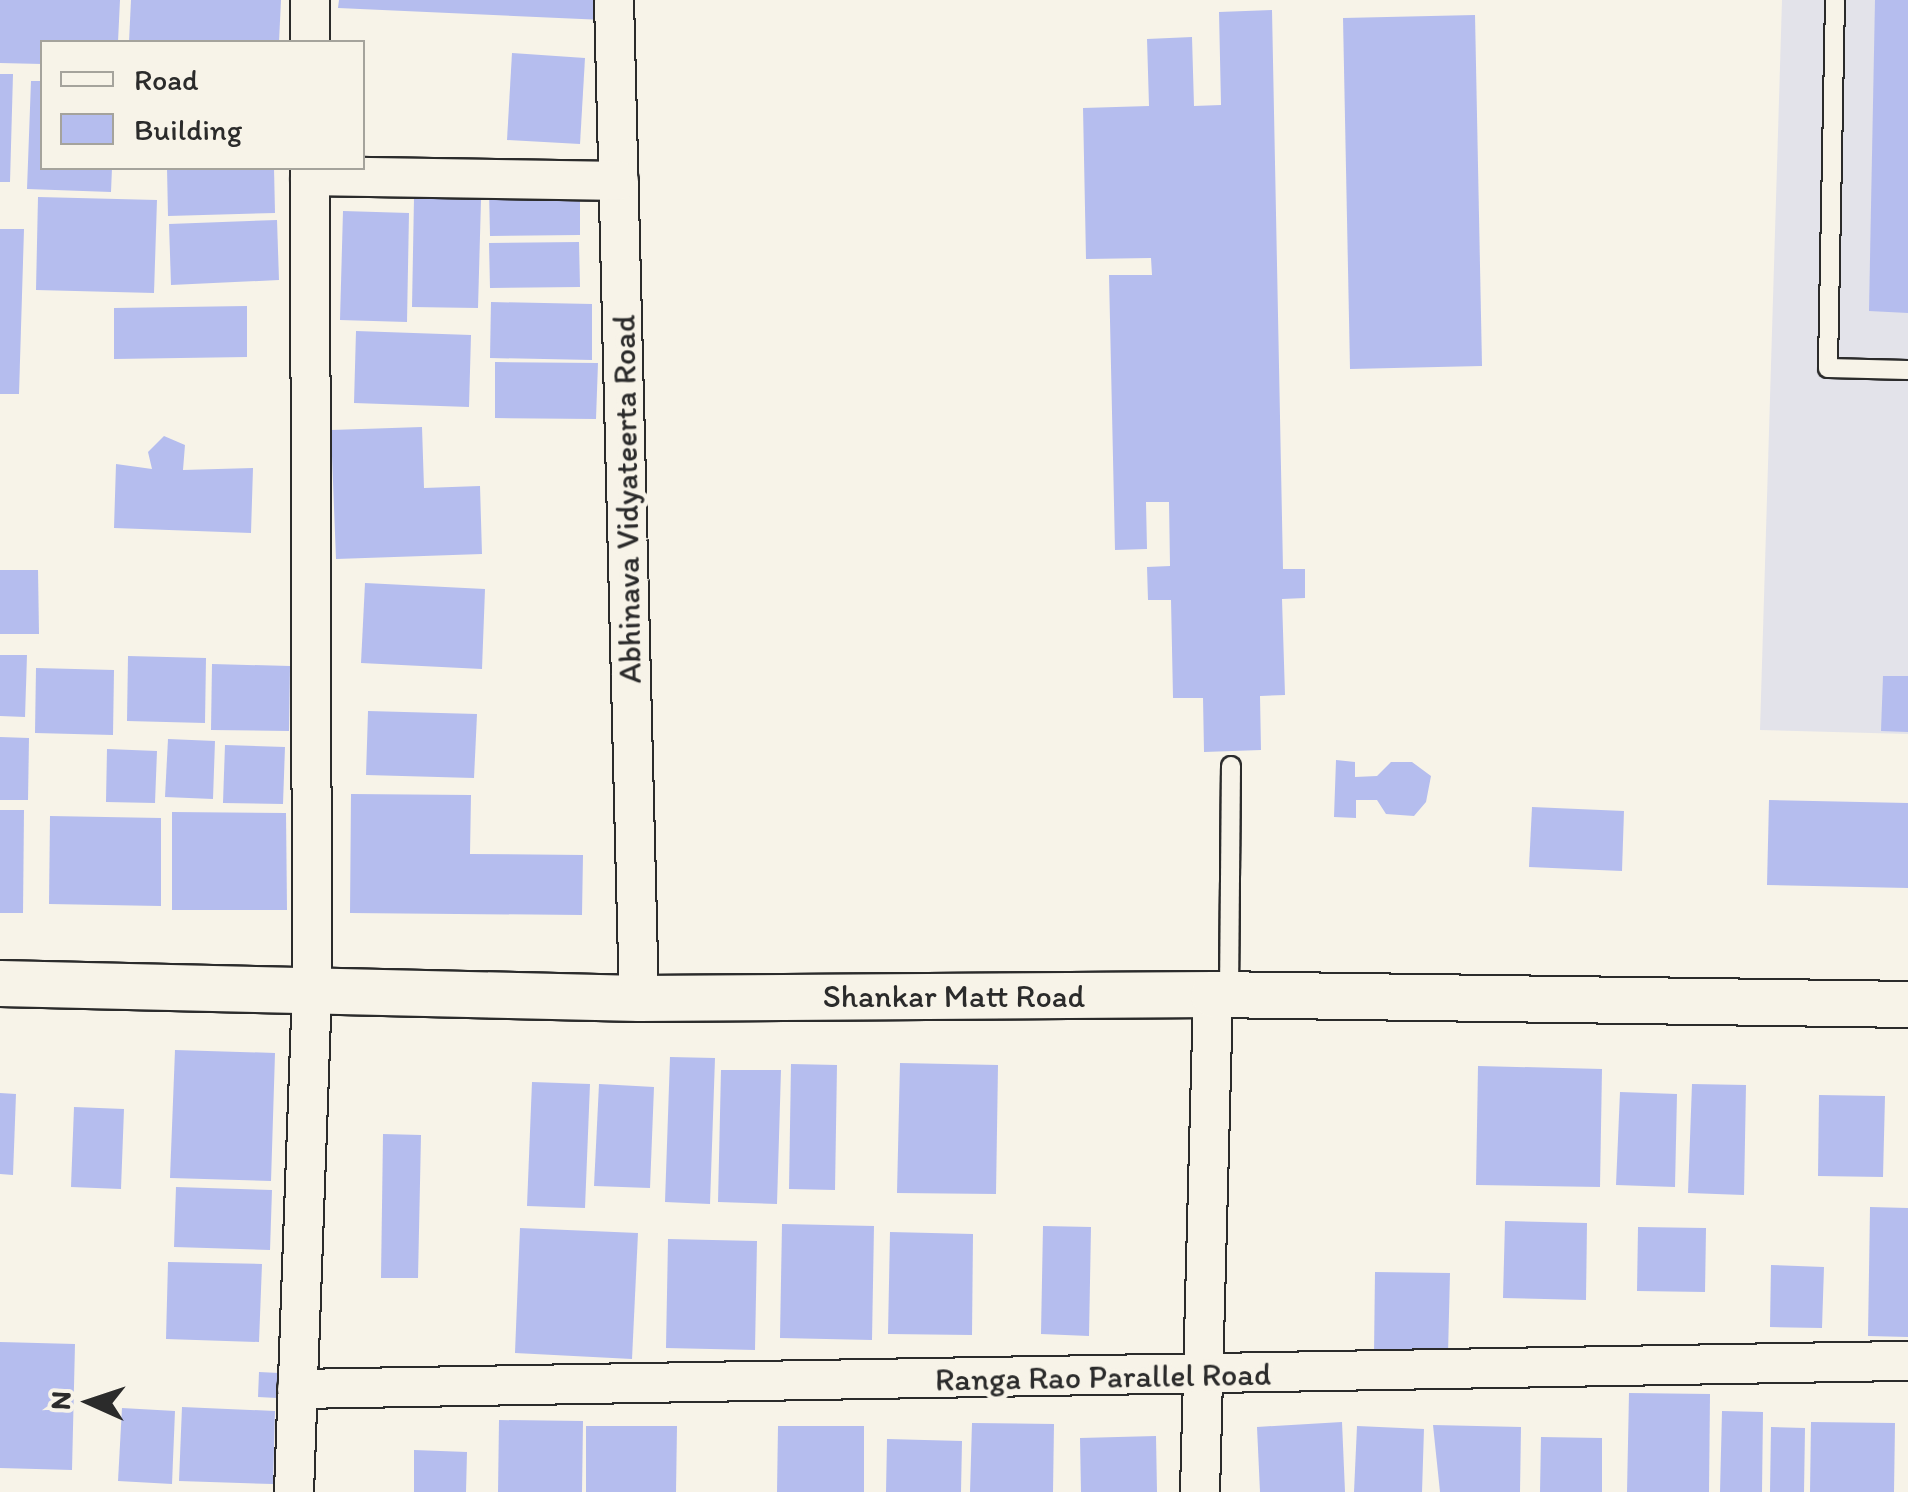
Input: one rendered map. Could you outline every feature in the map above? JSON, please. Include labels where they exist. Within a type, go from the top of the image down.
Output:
[{"type":"street","points":[[310,0],[310,40]]},
{"type":"street","name":"Abhinava Vidyateerta Road","points":[[614,0],[638,998]]},
{"type":"street","points":[[294,1492],[312,988],[310,172],[619,181]]},
{"type":"street","name":"Shankar Matt Road","points":[[0,983],[638,998],[1221,994],[1908,1004]]},
{"type":"street","points":[[1200,1492],[1221,994]]},
{"type":"street","name":"Ranga Rao Parallel Road","points":[[298,1389],[1908,1361]]},
{"type":"lane","points":[[1835,0],[1828,368],[1908,370]]},
{"type":"lane","points":[[1221,994],[1231,766]]},
{"type":"shaded area","points":[[1782,0],[1908,0],[1908,734],[1760,730]]},
{"type":"building","points":[[0,0],[120,0],[118,40],[40,40],[40,64],[0,63]]},
{"type":"building","points":[[131,0],[281,0],[279,40],[129,40]]},
{"type":"building","points":[[339,0],[605,0],[604,20],[338,8]]},
{"type":"building","points":[[1875,0],[1908,0],[1908,313],[1869,311]]},
{"type":"building","points":[[1272,10],[1283,569],[1305,569],[1305,598],[1282,599],[1285,695],[1260,696],[1261,750],[1204,752],[1203,698],[1173,698],[1171,600],[1148,600],[1147,567],[1170,566],[1169,502],[1146,502],[1147,549],[1115,550],[1109,275],[1152,275],[1151,258],[1086,259],[1083,108],[1149,106],[1147,39],[1192,37],[1194,106],[1221,105],[1219,12]]},
{"type":"building","points":[[1475,15],[1482,366],[1350,369],[1343,18]]},
{"type":"building","points":[[512,53],[585,58],[580,144],[507,140]]},
{"type":"building","points":[[0,74],[13,74],[10,182],[0,182]]},
{"type":"building","points":[[31,81],[40,81],[40,170],[112,170],[111,192],[27,189]]},
{"type":"building","points":[[167,170],[274,170],[275,213],[168,216]]},
{"type":"building","points":[[580,189],[580,235],[490,236],[489,190]]},
{"type":"building","points":[[38,197],[157,200],[154,293],[36,290]]},
{"type":"building","points":[[414,198],[481,200],[478,308],[412,307]]},
{"type":"building","points":[[343,211],[409,213],[407,322],[340,320]]},
{"type":"building","points":[[277,220],[279,280],[171,285],[169,224]]},
{"type":"building","points":[[0,229],[24,229],[19,394],[0,394]]},
{"type":"building","points":[[579,242],[580,287],[490,288],[489,243]]},
{"type":"building","points":[[491,302],[592,304],[592,360],[490,358]]},
{"type":"building","points":[[247,306],[247,357],[114,359],[114,308]]},
{"type":"building","points":[[356,331],[471,335],[469,407],[354,403]]},
{"type":"building","points":[[495,362],[598,363],[596,419],[495,418]]},
{"type":"building","points":[[422,427],[424,488],[480,486],[482,554],[336,559],[331,430]]},
{"type":"building","points":[[164,436],[185,445],[183,470],[253,468],[251,533],[114,528],[116,464],[152,469],[148,452]]},
{"type":"building","points":[[0,570],[38,570],[39,634],[0,634]]},
{"type":"building","points":[[365,583],[485,589],[482,669],[361,663]]},
{"type":"building","points":[[0,655],[27,655],[25,717],[0,716]]},
{"type":"building","points":[[128,656],[206,658],[205,723],[127,721]]},
{"type":"building","points":[[212,664],[290,666],[289,731],[211,730]]},
{"type":"building","points":[[36,668],[114,670],[113,735],[35,733]]},
{"type":"building","points":[[1883,676],[1908,676],[1908,732],[1881,731]]},
{"type":"building","points":[[368,711],[477,714],[474,778],[366,775]]},
{"type":"building","points":[[0,737],[29,738],[28,800],[0,800]]},
{"type":"building","points":[[168,739],[215,741],[213,799],[165,797]]},
{"type":"building","points":[[225,745],[285,747],[283,804],[223,803]]},
{"type":"building","points":[[107,749],[157,751],[155,803],[106,802]]},
{"type":"building","points":[[1336,760],[1355,762],[1355,777],[1377,776],[1391,762],[1412,762],[1431,776],[1426,802],[1414,816],[1386,814],[1377,800],[1356,800],[1356,818],[1334,817]]},
{"type":"building","points":[[351,794],[471,795],[470,854],[583,855],[582,915],[350,913]]},
{"type":"building","points":[[1769,800],[1908,803],[1908,888],[1767,885]]},
{"type":"building","points":[[1532,807],[1624,811],[1622,871],[1529,867]]},
{"type":"building","points":[[0,810],[24,810],[23,913],[0,913]]},
{"type":"building","points":[[172,812],[286,813],[287,910],[172,910]]},
{"type":"building","points":[[50,816],[161,818],[161,906],[49,904]]},
{"type":"building","points":[[175,1050],[275,1053],[271,1181],[170,1178]]},
{"type":"building","points":[[670,1057],[715,1058],[710,1204],[665,1202]]},
{"type":"building","points":[[900,1063],[998,1065],[996,1194],[897,1193]]},
{"type":"building","points":[[791,1064],[837,1065],[835,1190],[789,1189]]},
{"type":"building","points":[[1478,1066],[1602,1069],[1600,1187],[1476,1185]]},
{"type":"building","points":[[721,1070],[781,1070],[777,1204],[718,1202]]},
{"type":"building","points":[[532,1082],[590,1084],[585,1208],[527,1206]]},
{"type":"building","points":[[599,1084],[654,1087],[650,1188],[594,1186]]},
{"type":"building","points":[[1692,1084],[1746,1085],[1744,1195],[1688,1193]]},
{"type":"building","points":[[1620,1092],[1677,1094],[1675,1187],[1616,1185]]},
{"type":"building","points":[[0,1093],[16,1094],[13,1175],[0,1174]]},
{"type":"building","points":[[1819,1095],[1885,1096],[1883,1177],[1818,1176]]},
{"type":"building","points":[[74,1107],[124,1109],[121,1189],[71,1187]]},
{"type":"building","points":[[383,1134],[421,1135],[418,1278],[381,1278]]},
{"type":"building","points":[[176,1187],[272,1190],[270,1250],[174,1247]]},
{"type":"building","points":[[1870,1207],[1908,1208],[1908,1337],[1868,1336]]},
{"type":"building","points":[[1505,1221],[1587,1223],[1586,1300],[1503,1298]]},
{"type":"building","points":[[782,1224],[874,1226],[872,1340],[780,1338]]},
{"type":"building","points":[[1043,1226],[1091,1227],[1089,1336],[1041,1334]]},
{"type":"building","points":[[1638,1227],[1706,1228],[1705,1292],[1637,1291]]},
{"type":"building","points":[[520,1228],[638,1233],[632,1359],[515,1353]]},
{"type":"building","points":[[890,1232],[973,1234],[972,1335],[888,1334]]},
{"type":"building","points":[[668,1239],[757,1241],[755,1350],[666,1348]]},
{"type":"building","points":[[168,1262],[262,1264],[259,1342],[166,1339]]},
{"type":"building","points":[[1771,1265],[1824,1267],[1822,1328],[1770,1327]]},
{"type":"building","points":[[1375,1272],[1450,1273],[1448,1354],[1374,1353]]},
{"type":"building","points":[[0,1342],[75,1344],[72,1470],[0,1468]]},
{"type":"building","points":[[259,1372],[279,1373],[277,1398],[258,1397]]},
{"type":"building","points":[[1629,1393],[1710,1394],[1709,1492],[1627,1492]]},
{"type":"building","points":[[182,1407],[275,1411],[273,1484],[179,1481]]},
{"type":"building","points":[[122,1408],[175,1411],[172,1484],[118,1481]]},
{"type":"building","points":[[1722,1411],[1763,1412],[1762,1492],[1720,1492]]},
{"type":"building","points":[[499,1420],[583,1421],[582,1492],[498,1492]]},
{"type":"building","points":[[1342,1422],[1345,1492],[1260,1492],[1257,1427]]},
{"type":"building","points":[[1811,1422],[1895,1423],[1894,1492],[1810,1492]]},
{"type":"building","points":[[972,1423],[1054,1424],[1053,1492],[970,1492]]},
{"type":"building","points":[[1433,1425],[1521,1427],[1520,1492],[1440,1492]]},
{"type":"building","points":[[586,1426],[677,1426],[676,1492],[586,1492]]},
{"type":"building","points":[[778,1426],[864,1426],[864,1492],[777,1492]]},
{"type":"building","points":[[1357,1426],[1424,1429],[1422,1492],[1354,1492]]},
{"type":"building","points":[[1771,1427],[1805,1428],[1804,1492],[1770,1492]]},
{"type":"building","points":[[1156,1436],[1157,1492],[1081,1492],[1080,1438]]},
{"type":"building","points":[[1541,1437],[1602,1438],[1602,1492],[1540,1492]]},
{"type":"building","points":[[887,1439],[962,1441],[961,1492],[886,1492]]},
{"type":"building","points":[[414,1450],[467,1452],[466,1492],[414,1492]]}]
